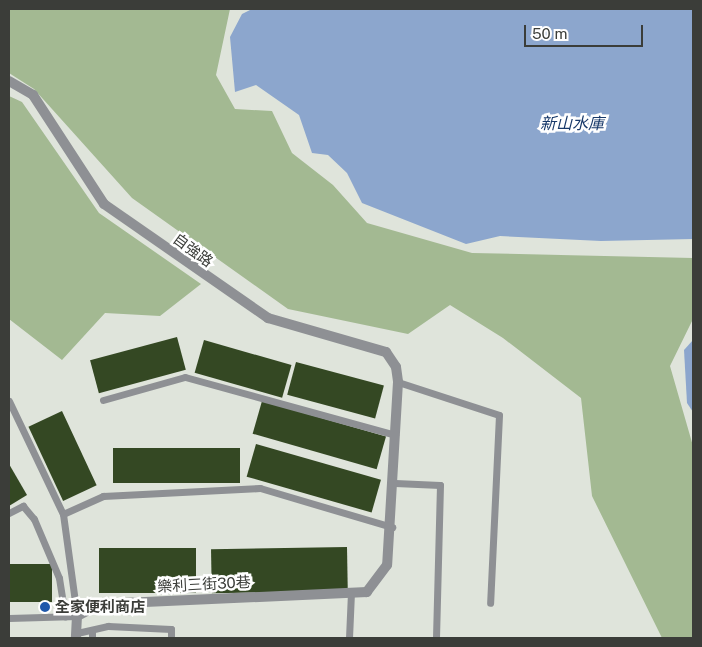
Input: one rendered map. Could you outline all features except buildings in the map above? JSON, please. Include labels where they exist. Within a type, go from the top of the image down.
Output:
[{"type":"street","name":"自強路","points":[[9,81],[33,95],[104,204],[268,318],[386,352],[396,367],[398,382]]},
{"type":"street","name":"樂利三街30巷","points":[[77,616],[100,604],[367,592],[387,565],[395,483],[398,382]]},
{"type":"street","points":[[77,616],[77,636]]},
{"type":"lane","points":[[103,400],[185,376],[395,436]]},
{"type":"lane","points":[[398,382],[499,415],[490,602]]},
{"type":"lane","points":[[9,401],[63,514],[77,616],[9,618]]},
{"type":"lane","points":[[395,483],[440,485],[436,638]]},
{"type":"lane","points":[[63,514],[103,496],[260,488],[392,527]]},
{"type":"lane","points":[[9,513],[23,506],[34,519],[59,578],[65,617]]},
{"type":"lane","points":[[349,638],[351,592]]},
{"type":"lane","points":[[77,636],[108,626],[171,629],[171,638]]},
{"type":"lane","points":[[92,630],[92,638]]},
{"type":"green space","points":[[9,9],[230,9],[216,75],[235,109],[272,111],[292,153],[333,185],[367,223],[472,253],[693,258],[693,319],[670,366],[693,446],[693,638],[662,638],[592,496],[581,398],[503,338],[450,305],[408,334],[288,309],[132,198],[34,89],[9,73]]},
{"type":"green space","points":[[9,96],[22,102],[99,213],[201,284],[160,316],[105,313],[62,360],[9,319]]},
{"type":"water","name":"新山水庫","points":[[252,9],[693,9],[693,239],[601,241],[500,236],[466,244],[362,203],[347,173],[328,155],[312,153],[299,115],[256,85],[235,92],[230,37],[242,14]]},
{"type":"water","points":[[693,340],[693,412],[687,403],[684,350]]},
{"type":"place","name":"全家便利商店","points":[[45,607]]}]
